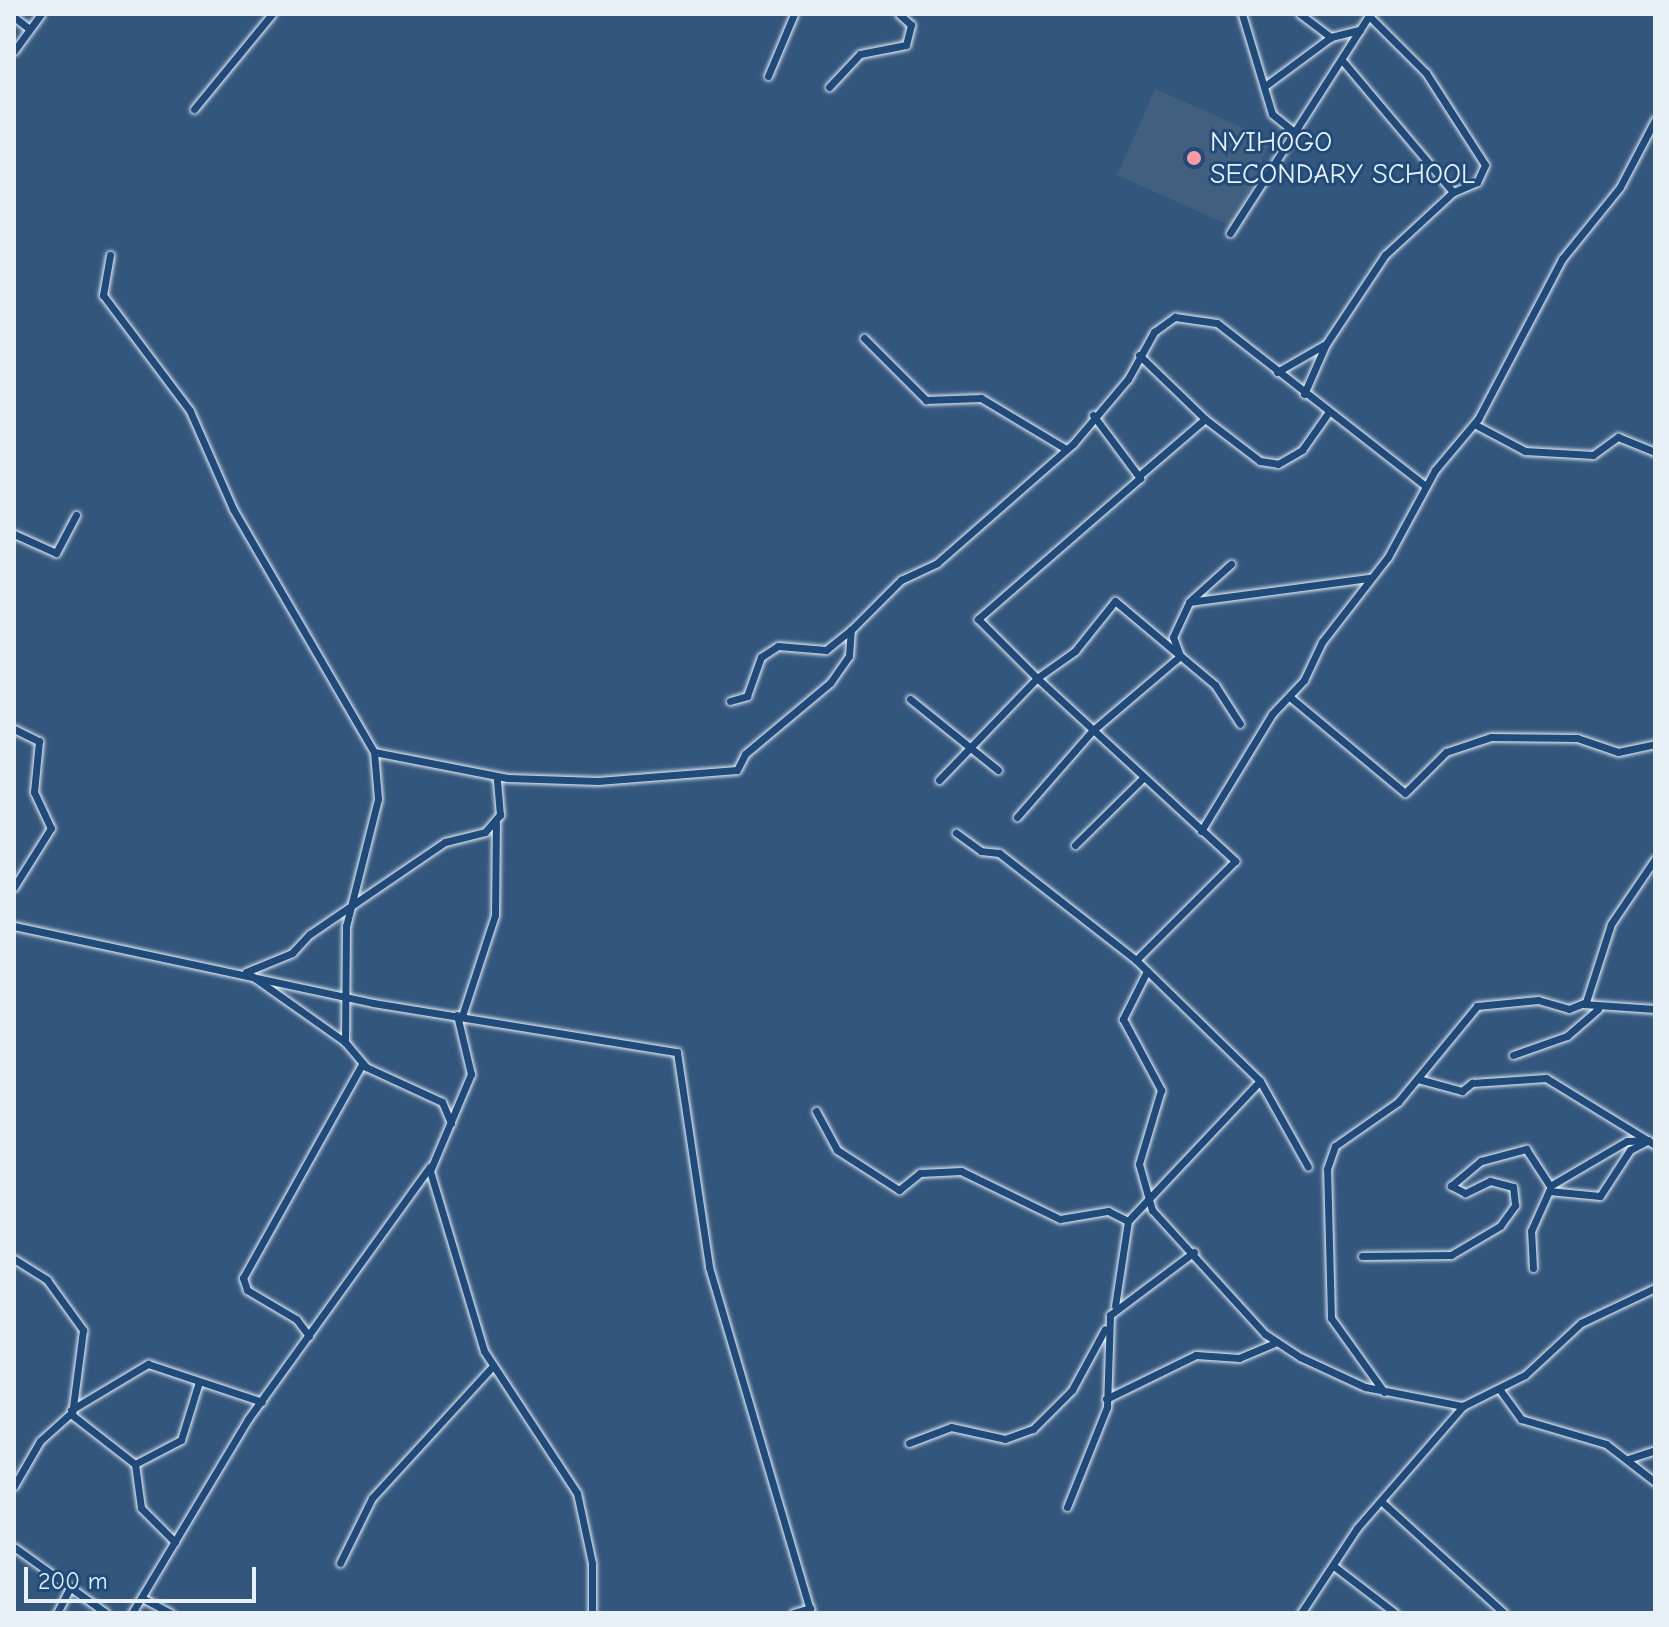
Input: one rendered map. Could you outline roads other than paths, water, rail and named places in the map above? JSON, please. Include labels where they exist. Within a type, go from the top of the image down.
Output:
[{"type":"street","points":[[14,51],[41,14]]},
{"type":"street","points":[[194,109],[272,14]]},
{"type":"street","points":[[768,76],[794,14]]},
{"type":"street","points":[[829,87],[860,54],[906,45],[911,25],[899,14]]},
{"type":"street","points":[[1300,14],[1331,37]]},
{"type":"street","points":[[1240,15],[1277,123],[1294,132]]},
{"type":"street","points":[[1230,233],[1369,15],[1426,73],[1485,165],[1477,182],[1453,192],[1385,255],[1326,344],[1304,394]]},
{"type":"street","points":[[14,17],[28,28]]},
{"type":"street","points":[[1265,86],[1331,37],[1360,30]]},
{"type":"street","points":[[1342,60],[1453,192]]},
{"type":"street","points":[[1201,831],[1272,714],[1291,698],[1322,642],[1354,609],[1426,486],[1474,424],[1562,259],[1620,187],[1655,120]]},
{"type":"street","points":[[110,255],[103,295],[190,411],[233,509],[374,752],[378,799],[353,906],[345,996],[345,1042]]},
{"type":"street","points":[[730,701],[747,696],[761,657],[778,646],[826,650],[851,630],[901,580],[937,563],[1066,449],[1093,415],[1124,384],[1139,355],[1175,317],[1202,316],[1426,486]]},
{"type":"street","points":[[864,338],[926,400],[981,398],[1066,449]]},
{"type":"street","points":[[1277,372],[1326,344]]},
{"type":"street","points":[[1139,355],[1205,419],[1260,461],[1278,464],[1302,450],[1328,413]]},
{"type":"street","points":[[1093,415],[1141,474]]},
{"type":"street","points":[[1136,960],[1235,861],[1142,779],[1037,678],[998,646],[977,613],[1205,419]]},
{"type":"street","points":[[1474,424],[1525,451],[1593,455],[1618,437],[1655,452]]},
{"type":"street","points":[[14,534],[56,553],[76,515]]},
{"type":"street","points":[[1180,656],[1173,637],[1189,602],[1231,564]]},
{"type":"street","points":[[1189,602],[1370,578]]},
{"type":"street","points":[[939,780],[1037,678],[1075,651],[1112,601],[1215,685],[1240,724]]},
{"type":"street","points":[[374,752],[497,777],[600,781],[737,770],[745,754],[830,683],[849,656],[851,630]]},
{"type":"street","points":[[1017,817],[1092,731],[1180,656]]},
{"type":"street","points":[[1291,698],[1405,793],[1446,752],[1491,737],[1577,738],[1618,752],[1655,744]]},
{"type":"street","points":[[910,699],[998,770]]},
{"type":"street","points":[[14,729],[39,741],[34,792],[51,828],[14,887]]},
{"type":"street","points":[[132,1613],[144,1599],[175,1542],[262,1402],[430,1167],[451,1123],[471,1069],[459,1015],[497,907],[497,777]]},
{"type":"street","points":[[1075,845],[1142,779]]},
{"type":"street","points":[[246,972],[292,953],[445,842],[496,823]]},
{"type":"street","points":[[956,833],[981,851],[999,853],[1136,960],[1260,1081],[1308,1167]]},
{"type":"street","points":[[1583,1004],[1611,924],[1655,859]]},
{"type":"street","points":[[14,926],[56,930],[130,955],[246,972],[345,996],[677,1052],[709,1267],[811,1610],[793,1613]]},
{"type":"street","points":[[1147,971],[1123,1019],[1161,1090],[1139,1164],[1145,1197],[1277,1342],[1384,1392],[1463,1406]]},
{"type":"street","points":[[246,972],[345,1042],[362,1064],[438,1099],[451,1123]]},
{"type":"street","points":[[1384,1392],[1331,1318],[1327,1169],[1338,1143],[1398,1102],[1477,1006],[1583,1004],[1598,1009],[1655,1009]]},
{"type":"street","points":[[1513,1055],[1567,1036],[1598,1009]]},
{"type":"street","points":[[309,1336],[296,1319],[247,1290],[243,1278],[362,1064]]},
{"type":"street","points":[[1418,1079],[1462,1091],[1472,1083],[1546,1078],[1652,1142]]},
{"type":"street","points":[[909,1443],[951,1427],[1005,1439],[1033,1429],[1072,1390],[1115,1306],[1128,1221],[1145,1197],[1260,1081]]},
{"type":"street","points":[[816,1111],[837,1150],[899,1190],[920,1173],[961,1171],[1060,1219],[1108,1211],[1128,1221]]},
{"type":"street","points":[[1362,1256],[1451,1255],[1500,1226],[1515,1205],[1513,1187],[1490,1181],[1465,1193],[1451,1186],[1481,1161],[1526,1149],[1550,1186],[1627,1141],[1652,1142]]},
{"type":"street","points":[[1533,1268],[1531,1231],[1549,1191],[1600,1196],[1630,1150],[1652,1142]]},
{"type":"street","points":[[430,1167],[492,1367],[573,1483],[592,1563],[592,1613]]},
{"type":"street","points":[[1115,1306],[1142,1298],[1194,1252]]},
{"type":"street","points":[[14,1259],[47,1280],[83,1330],[71,1412]]},
{"type":"street","points":[[1301,1613],[1382,1502],[1463,1406],[1500,1390],[1533,1370],[1581,1323],[1655,1288]]},
{"type":"street","points":[[1067,1507],[1106,1399],[1107,1323]]},
{"type":"street","points":[[1106,1399],[1196,1355],[1239,1358],[1277,1342]]},
{"type":"street","points":[[14,1486],[40,1441],[71,1412],[148,1364],[198,1385],[262,1402]]},
{"type":"street","points":[[340,1563],[372,1498],[492,1367]]},
{"type":"street","points":[[135,1464],[181,1440],[198,1385]]},
{"type":"street","points":[[1500,1390],[1507,1406],[1533,1425],[1606,1444],[1655,1482]]},
{"type":"street","points":[[71,1412],[135,1464],[141,1508],[175,1542]]},
{"type":"street","points":[[1628,1459],[1655,1450]]},
{"type":"street","points":[[1382,1502],[1504,1613]]},
{"type":"street","points":[[14,1547],[106,1613]]},
{"type":"street","points":[[1335,1567],[1395,1613]]},
{"type":"street","points":[[57,1613],[70,1588]]},
{"type":"street","points":[[144,1599],[170,1613]]},
{"type":"place","name":"NYIHOGO SECONDARY SCHOOL","points":[[1194,158]]}]
